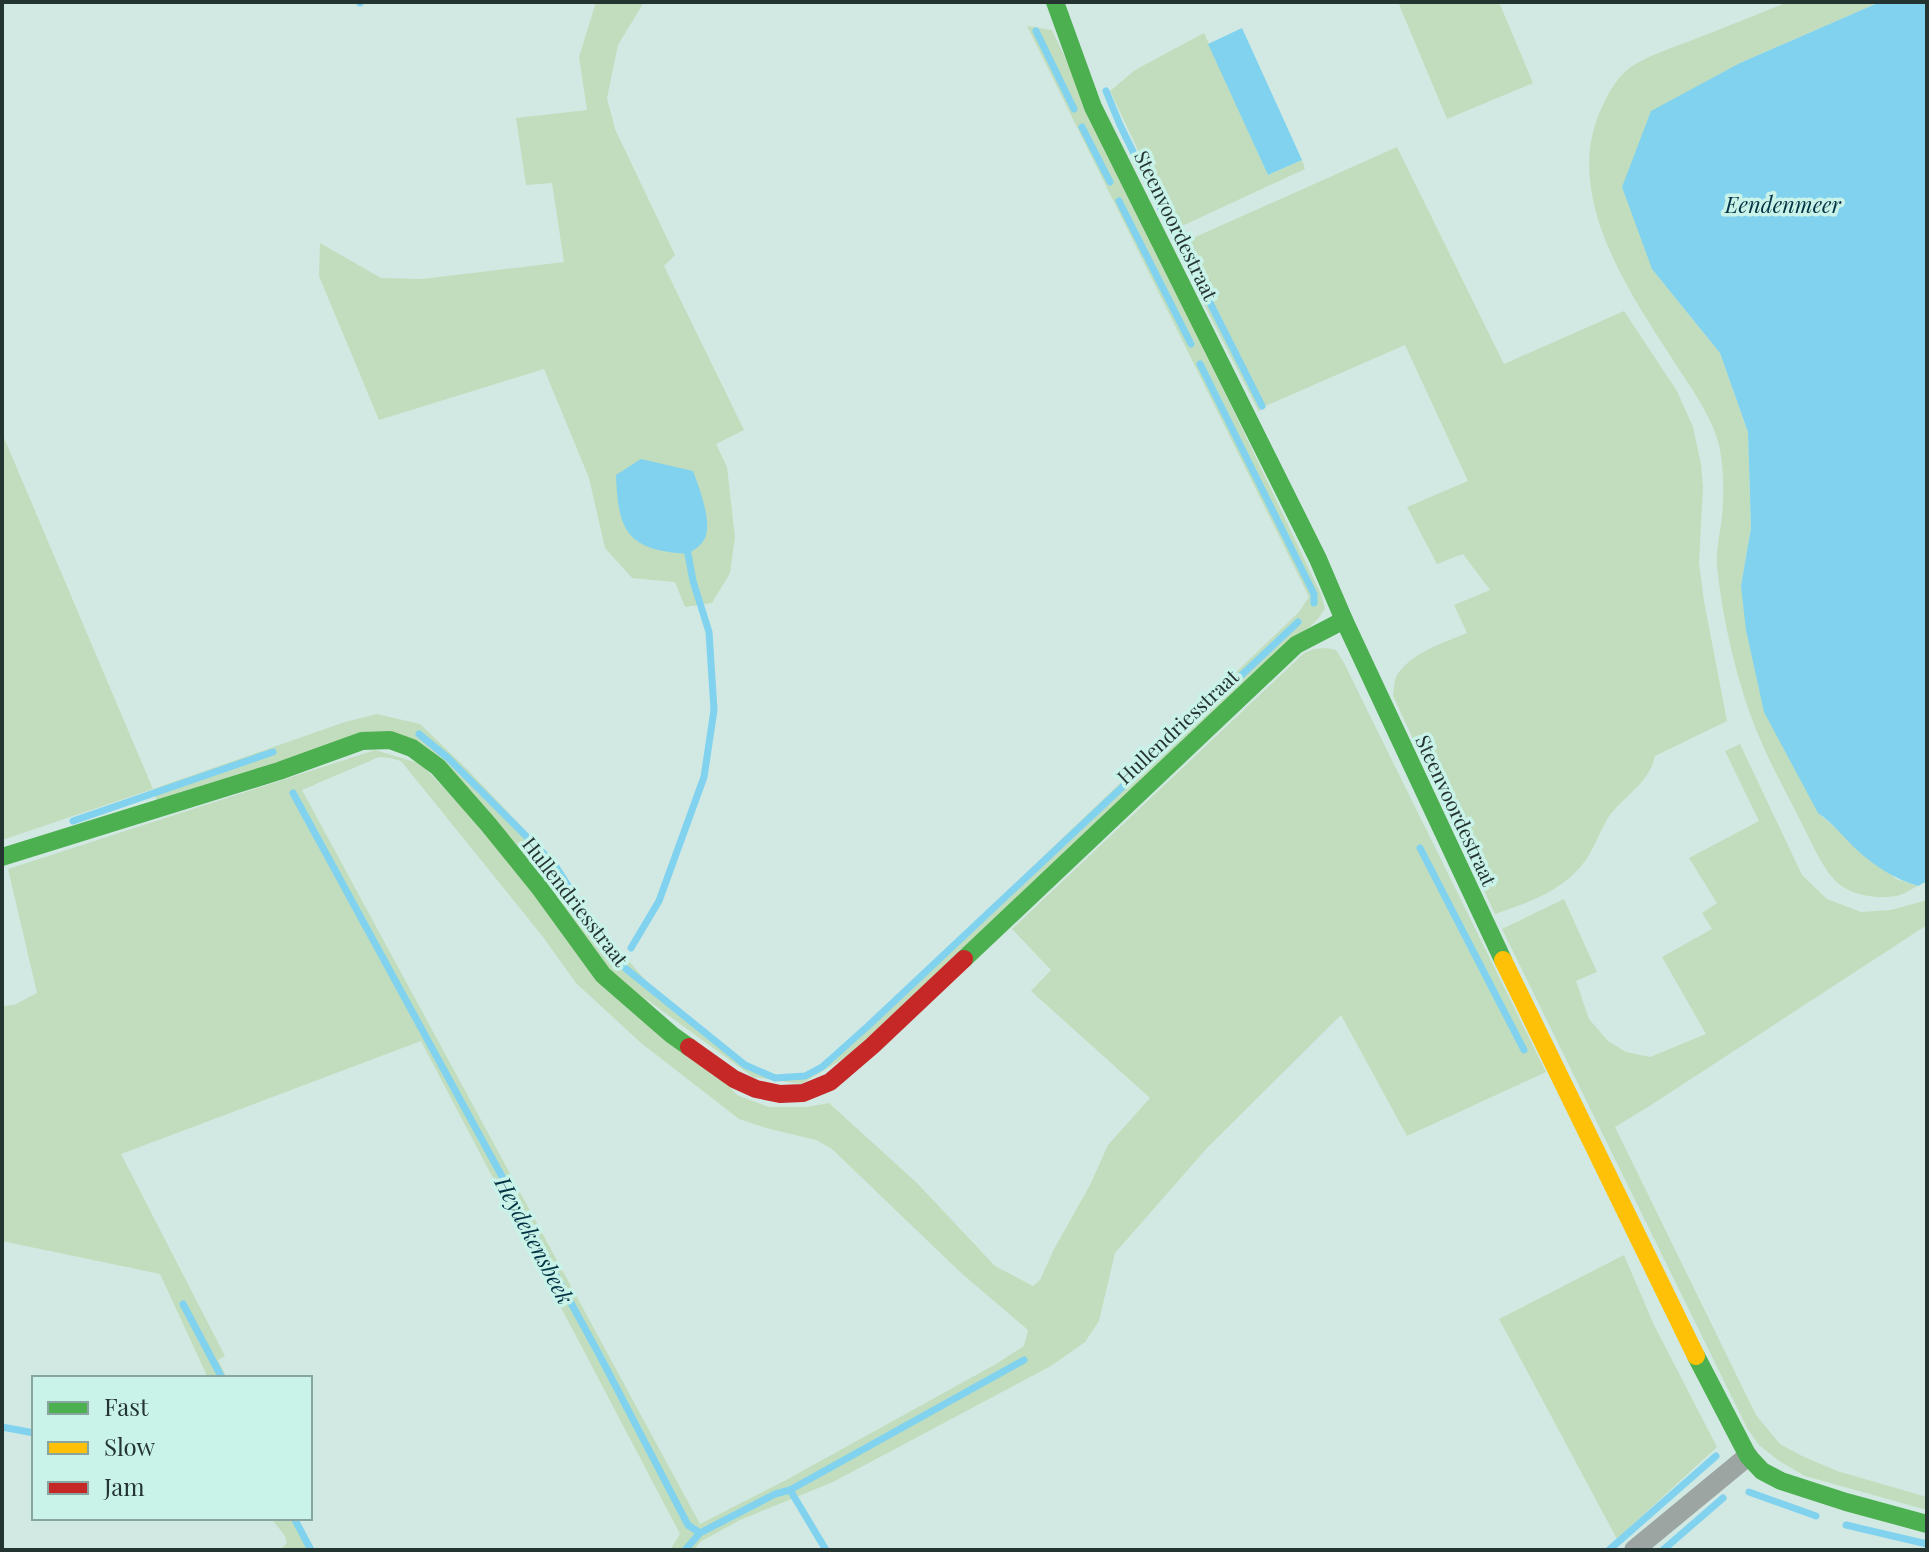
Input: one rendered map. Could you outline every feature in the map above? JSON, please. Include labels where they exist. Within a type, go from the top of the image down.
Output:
[{"type":"street","name":"Steenvoordestraat","points":[[1055,2],[1093,107],[1318,559],[1512,979],[1748,1456],[1762,1471],[1781,1481],[1927,1524]]},
{"type":"street","name":"Hullendriesstraat","points":[[2,857],[279,771],[362,741],[390,740],[412,748],[438,767],[531,876],[603,975],[636,1005],[734,1079],[756,1089],[780,1094],[803,1093],[830,1082],[872,1046],[1296,645],[1344,620]]},
{"type":"street","points":[[1634,1550],[1748,1456]]},
{"type":"green space","points":[[596,2],[644,2],[618,45],[607,98],[615,129],[675,255],[664,266],[744,430],[716,444],[727,467],[735,537],[730,573],[712,603],[685,607],[675,582],[632,578],[605,548],[589,478],[544,369],[379,420],[319,276],[320,243],[381,278],[422,279],[564,262],[552,183],[526,185],[516,118],[587,110],[579,57]]},
{"type":"green space","points":[[1398,2],[1499,2],[1533,83],[1447,119]]},
{"type":"green space","points":[[1788,2],[1880,2],[1740,63],[1652,269],[1720,353],[1748,432],[1751,528],[1741,586],[1818,813],[1896,879],[1918,886],[1889,897],[1855,893],[1830,875],[1753,722],[1727,631],[1719,586],[1717,553],[1723,490],[1719,445],[1699,401],[1619,271],[1594,205],[1589,171],[1592,138],[1603,105],[1627,70],[1659,53]]},
{"type":"green space","points":[[1027,26],[1052,30],[1321,594],[1325,609],[1317,620],[858,1050],[801,1084],[753,1077],[624,983],[408,738],[157,802],[153,789],[345,722],[377,714],[420,724],[541,847],[610,939],[660,997],[748,1065],[781,1076],[808,1074],[846,1045],[1298,613],[1309,597]]},
{"type":"green space","points":[[1204,33],[1268,175],[1302,160],[1305,169],[1180,227],[1171,220],[1110,91],[1135,70]]},
{"type":"green space","points":[[1397,147],[1504,364],[1624,311],[1677,391],[1693,427],[1701,464],[1703,487],[1699,563],[1727,721],[1655,756],[1642,782],[1610,815],[1586,859],[1564,882],[1531,901],[1495,914],[1393,696],[1396,677],[1409,662],[1467,633],[1454,605],[1490,590],[1463,554],[1437,564],[1407,507],[1468,481],[1405,345],[1263,407],[1259,412],[1186,269],[1191,257],[1184,242]]},
{"type":"green space","points":[[2,433],[153,789],[2,840]]},
{"type":"green space","points":[[1314,649],[1336,650],[1343,661],[1546,1072],[1407,1136],[1341,1015],[1207,1148],[1115,1253],[1099,1321],[1085,1342],[1051,1366],[833,1482],[740,1520],[700,1542],[694,1550],[670,1550],[680,1534],[421,1041],[121,1154],[225,1356],[218,1360],[226,1376],[207,1376],[160,1274],[2,1241],[2,1006],[14,1005],[37,993],[8,869],[375,750],[421,764],[737,1095],[769,1107],[806,1107],[829,1103],[917,1183],[995,1266],[1033,1286],[1040,1280],[1108,1145],[1150,1098],[1031,991],[1051,970],[1012,929],[1304,653]],"holes":[[[379,757],[401,761],[543,937],[576,983],[641,1043],[739,1119],[816,1140],[832,1149],[960,1272],[1028,1330],[1024,1346],[786,1480],[700,1524],[302,790]]]},
{"type":"green space","points":[[1740,744],[1802,875],[1827,899],[1861,912],[1891,910],[1927,900],[1927,925],[1615,1127],[1756,1415],[1780,1444],[1837,1471],[1927,1497],[1927,1510],[1805,1476],[1759,1445],[1747,1428],[1502,929],[1564,899],[1597,972],[1576,981],[1589,1019],[1608,1041],[1626,1052],[1650,1057],[1706,1034],[1662,957],[1712,929],[1702,913],[1717,903],[1689,858],[1759,821],[1725,751]]},
{"type":"green space","points":[[1624,1255],[1654,1325],[1717,1447],[1617,1539],[1499,1319]]},
{"type":"green space","points":[[273,1520],[295,1520],[310,1550],[280,1550],[287,1543]]},
{"type":"water","name":"Eendenmeer","points":[[1880,2],[1927,2],[1927,881],[1918,886],[1893,876],[1870,861],[1818,813],[1764,712],[1746,630],[1741,586],[1751,528],[1748,432],[1720,353],[1652,269],[1622,187],[1651,111],[1740,63]]},
{"type":"water","points":[[1242,28],[1302,160],[1268,175],[1208,44]]},
{"type":"water","points":[[641,459],[693,471],[704,503],[707,528],[703,541],[688,554],[668,552],[639,543],[624,524],[616,475]]},
{"type":"waterway","points":[[1036,31],[1074,109]]},
{"type":"waterway","points":[[1106,91],[1162,211]]},
{"type":"waterway","points":[[1082,127],[1110,182]]},
{"type":"waterway","points":[[1119,201],[1191,344]]},
{"type":"waterway","points":[[1191,265],[1262,406]]},
{"type":"waterway","points":[[1200,364],[1314,594],[1314,603]]},
{"type":"waterway","points":[[631,948],[659,901],[704,777],[714,710],[709,632],[688,554]]},
{"type":"waterway","points":[[419,734],[448,758],[555,865],[625,968],[745,1065],[775,1078],[805,1076],[822,1067],[868,1026],[1298,622]]},
{"type":"waterway","name":"Heydekensbeek","points":[[73,821],[273,752]]},
{"type":"waterway","name":"Heydekensbeek","points":[[293,793],[601,1358],[688,1525],[700,1533],[775,1494],[790,1490],[826,1550]]},
{"type":"waterway","points":[[1420,848],[1524,1050]]},
{"type":"waterway","points":[[183,1304],[221,1376]]},
{"type":"waterway","points":[[790,1490],[1024,1360]]},
{"type":"waterway","points":[[2,1427],[32,1433]]},
{"type":"waterway","name":"Heydekensbeek","points":[[1609,1550],[1716,1456]]},
{"type":"waterway","name":"Heydekensbeek","points":[[1749,1492],[1816,1516]]},
{"type":"waterway","points":[[1663,1550],[1723,1498]]},
{"type":"waterway","points":[[295,1520],[311,1550]]},
{"type":"waterway","name":"Heydekensbeek","points":[[1846,1525],[1927,1544]]},
{"type":"waterway","points":[[685,1550],[700,1533]]},
{"type":"traffic: fast","points":[[1055,2],[1093,107],[1318,559],[1503,960]]},
{"type":"traffic: fast","points":[[964,959],[1296,645],[1344,620]]},
{"type":"traffic: fast","points":[[2,857],[279,771],[362,741],[390,740],[412,748],[438,767],[539,887],[603,975],[689,1047]]},
{"type":"traffic: fast","points":[[1696,1356],[1748,1456],[1762,1471],[1781,1481],[1846,1502],[1927,1524]]},
{"type":"traffic: slow","points":[[1503,960],[1696,1356]]},
{"type":"traffic: jam","points":[[689,1047],[734,1079],[756,1089],[780,1094],[803,1093],[830,1082],[964,959]]}]
